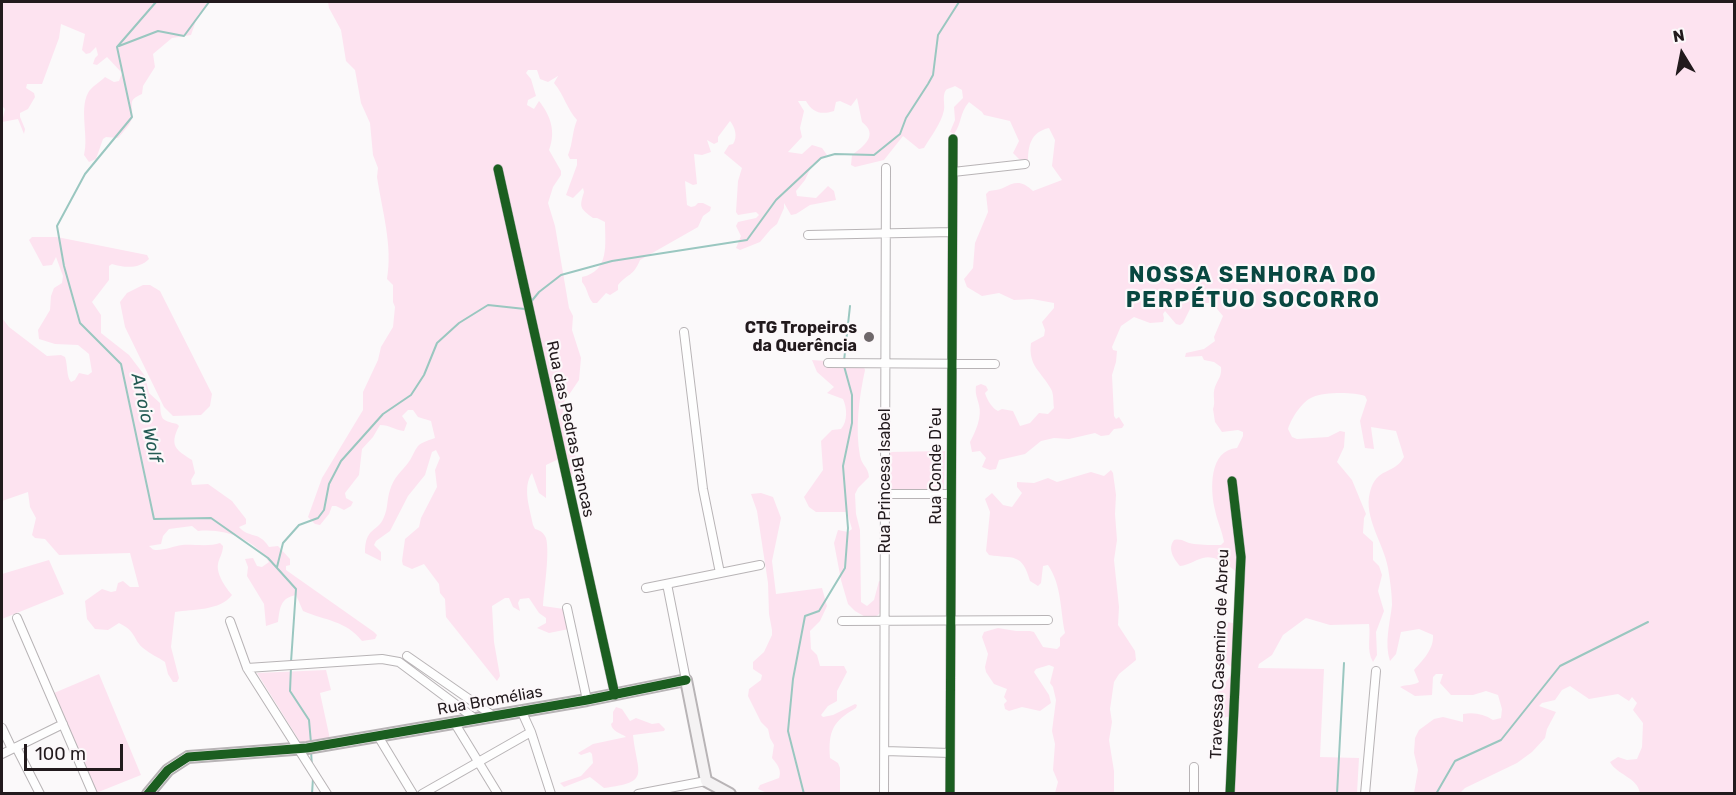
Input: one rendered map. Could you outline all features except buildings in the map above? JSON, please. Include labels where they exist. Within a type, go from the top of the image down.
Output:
[{"type":"street","name":"Rua Conde D'eu","points":[[950,794],[953,139]]},
{"type":"street","points":[[953,172],[1024,164]]},
{"type":"street","name":"Rua Princesa Isabel","points":[[884,794],[886,168]]},
{"type":"street","name":"Rua das Pedras Brancas","points":[[498,169],[615,694]]},
{"type":"street","points":[[808,235],[952,232]]},
{"type":"street","points":[[684,332],[703,489],[720,573]]},
{"type":"street","points":[[828,363],[995,364]]},
{"type":"street","name":"Travessa Casemiro de Abreu","points":[[1230,794],[1241,557],[1232,481]]},
{"type":"street","points":[[885,494],[951,494]]},
{"type":"street","points":[[645,588],[760,565]]},
{"type":"street","points":[[667,584],[706,781]]},
{"type":"street","points":[[567,608],[587,700]]},
{"type":"street","points":[[17,618],[93,794]]},
{"type":"street","points":[[842,621],[1048,620]]},
{"type":"street","points":[[230,621],[247,668],[327,794]]},
{"type":"street","points":[[407,656],[492,715]]},
{"type":"street","points":[[247,668],[381,659],[399,662],[474,718]]},
{"type":"street","points":[[1365,794],[1376,671]]},
{"type":"street","points":[[427,682],[431,673]]},
{"type":"street","name":"Rua Bromélias","points":[[148,794],[168,770],[189,757],[299,749],[587,700],[686,680]]},
{"type":"street","points":[[521,710],[531,732],[551,794]]},
{"type":"street","points":[[454,722],[498,794]]},
{"type":"street","points":[[2,754],[63,724]]},
{"type":"street","points":[[2,728],[40,794]]},
{"type":"street","points":[[423,794],[531,732]]},
{"type":"street","points":[[378,736],[413,794]]},
{"type":"street","points":[[885,751],[950,753]]},
{"type":"street","points":[[1194,767],[1194,794]]},
{"type":"street","points":[[638,794],[706,781],[730,794]]},
{"type":"shaded area","points":[[2,2],[211,2],[198,15],[191,35],[172,38],[153,54],[155,67],[143,86],[142,94],[132,101],[130,123],[118,138],[103,139],[96,159],[89,162],[84,155],[85,100],[89,91],[105,77],[114,82],[119,81],[122,73],[107,57],[97,65],[93,64],[98,55],[96,47],[86,54],[82,50],[85,34],[61,24],[59,38],[42,84],[27,84],[26,88],[34,93],[35,97],[28,109],[20,113],[25,129],[24,134],[18,119],[2,122],[5,109],[2,106]]},
{"type":"shaded area","points":[[328,2],[1734,2],[1734,793],[1640,793],[1635,783],[1610,762],[1618,757],[1627,760],[1637,759],[1642,747],[1643,723],[1633,710],[1637,703],[1632,697],[1629,701],[1618,694],[1589,699],[1570,686],[1562,690],[1555,700],[1539,706],[1556,712],[1545,738],[1517,763],[1465,788],[1460,793],[1414,793],[1418,770],[1414,753],[1415,738],[1419,730],[1434,719],[1443,717],[1463,722],[1463,714],[1479,714],[1493,720],[1501,718],[1502,709],[1498,695],[1486,691],[1473,695],[1451,695],[1440,683],[1443,674],[1436,674],[1433,677],[1432,695],[1415,696],[1400,687],[1419,682],[1414,670],[1430,650],[1433,635],[1419,629],[1401,632],[1396,654],[1390,661],[1387,640],[1392,605],[1390,582],[1386,559],[1369,511],[1369,501],[1370,492],[1377,478],[1395,467],[1404,457],[1396,431],[1371,427],[1374,449],[1365,448],[1360,421],[1367,400],[1365,396],[1339,393],[1318,395],[1309,399],[1298,411],[1288,429],[1292,437],[1297,439],[1328,437],[1340,431],[1345,432],[1344,447],[1337,462],[1352,480],[1366,514],[1363,533],[1373,542],[1373,560],[1379,566],[1382,575],[1378,591],[1384,611],[1376,632],[1377,655],[1373,662],[1369,648],[1369,624],[1330,625],[1306,618],[1283,635],[1272,655],[1259,664],[1258,668],[1324,669],[1320,757],[1359,758],[1357,793],[1236,793],[1232,787],[1231,716],[1218,719],[1214,717],[1213,708],[1218,691],[1234,669],[1220,655],[1215,625],[1220,621],[1233,623],[1237,621],[1241,576],[1224,562],[1208,557],[1180,566],[1171,550],[1174,540],[1204,545],[1221,545],[1224,542],[1213,501],[1212,482],[1216,463],[1228,450],[1237,448],[1243,432],[1238,430],[1222,432],[1215,422],[1214,393],[1221,367],[1214,362],[1204,360],[1202,356],[1185,357],[1186,353],[1204,349],[1215,341],[1214,337],[1223,316],[1212,303],[1193,303],[1180,325],[1176,324],[1165,311],[1163,322],[1150,323],[1134,317],[1121,326],[1112,347],[1117,351],[1112,375],[1114,416],[1116,419],[1119,417],[1124,425],[1122,428],[1114,429],[1109,435],[1101,436],[1095,433],[1069,439],[1054,438],[1041,441],[1025,454],[999,460],[996,469],[990,470],[982,467],[986,458],[980,451],[972,452],[970,442],[980,414],[976,386],[981,384],[986,386],[988,390],[985,393],[992,406],[998,411],[1002,409],[1013,411],[1020,426],[1030,423],[1039,413],[1048,414],[1054,408],[1052,391],[1033,363],[1031,343],[1044,336],[1045,330],[1042,322],[1054,308],[1054,303],[1032,299],[1014,300],[999,293],[982,296],[967,287],[964,279],[973,268],[975,243],[988,212],[986,194],[989,191],[1018,183],[1033,191],[1062,180],[1052,166],[1055,140],[1049,128],[1034,136],[1028,162],[1019,159],[1013,153],[1019,141],[1010,121],[984,115],[969,102],[954,134],[950,132],[955,120],[954,107],[963,98],[962,90],[955,86],[945,92],[943,115],[924,148],[919,149],[903,136],[884,160],[855,167],[851,165],[852,155],[865,144],[869,136],[867,127],[862,122],[857,98],[851,106],[840,101],[836,102],[834,111],[825,113],[818,112],[806,101],[798,101],[804,111],[800,128],[802,137],[788,152],[802,154],[812,145],[822,148],[827,155],[812,165],[805,180],[796,191],[797,196],[816,198],[828,186],[834,191],[836,200],[810,205],[791,215],[784,203],[777,224],[760,242],[740,250],[736,248],[741,236],[736,226],[738,222],[756,218],[759,215],[756,212],[738,215],[736,212],[738,181],[742,168],[724,153],[729,145],[733,144],[736,135],[730,121],[718,137],[718,142],[714,144],[707,140],[711,152],[702,155],[694,154],[697,184],[693,185],[685,181],[687,205],[691,207],[703,203],[711,207],[710,211],[703,216],[698,227],[640,260],[633,272],[618,285],[618,290],[610,295],[606,293],[597,303],[593,303],[582,282],[582,277],[591,274],[602,263],[605,247],[605,222],[593,218],[583,210],[581,201],[583,188],[573,198],[566,195],[577,165],[577,159],[570,159],[568,155],[577,120],[554,83],[558,76],[548,82],[540,79],[537,70],[528,70],[526,73],[531,79],[536,96],[528,100],[527,105],[534,109],[539,101],[547,112],[552,131],[549,150],[561,171],[548,203],[555,226],[569,308],[573,316],[572,330],[581,358],[579,380],[564,402],[563,418],[579,466],[566,482],[561,458],[546,465],[546,498],[539,493],[532,473],[528,485],[533,525],[544,535],[547,545],[543,606],[564,609],[569,629],[549,633],[537,628],[546,623],[546,618],[539,613],[529,598],[520,599],[518,603],[520,611],[513,607],[509,598],[492,606],[494,642],[500,676],[497,681],[446,617],[445,599],[440,593],[439,584],[424,564],[412,569],[403,565],[405,539],[419,527],[421,518],[437,487],[435,470],[440,458],[436,450],[432,452],[425,475],[408,496],[390,531],[374,545],[381,552],[381,561],[365,553],[367,538],[385,514],[389,493],[396,478],[418,446],[435,438],[431,421],[418,417],[413,410],[408,410],[402,416],[407,423],[404,431],[380,425],[362,449],[359,475],[345,493],[346,498],[353,502],[351,506],[344,510],[332,506],[320,525],[315,524],[308,517],[322,478],[363,410],[363,392],[378,360],[381,347],[393,327],[395,307],[393,285],[387,279],[388,241],[377,177],[378,168],[373,155],[370,123],[361,103],[355,70],[346,61],[341,30]]},
{"type":"shaded area","points":[[32,237],[57,237],[147,255],[149,259],[136,266],[112,264],[109,266],[109,280],[92,302],[101,315],[101,333],[129,355],[145,376],[149,393],[160,403],[163,418],[179,426],[174,443],[178,450],[192,460],[195,473],[191,480],[192,485],[208,484],[232,501],[246,519],[246,524],[239,527],[243,531],[261,538],[269,547],[278,546],[290,559],[290,565],[286,566],[286,570],[374,632],[377,635],[375,639],[362,641],[342,625],[303,611],[296,595],[284,601],[280,608],[278,622],[266,626],[264,604],[247,576],[248,567],[245,559],[253,558],[257,566],[262,567],[269,562],[247,541],[228,533],[198,531],[192,526],[169,529],[163,536],[161,544],[149,546],[157,550],[182,545],[220,543],[223,546],[218,572],[232,595],[213,607],[175,612],[171,647],[179,678],[177,682],[173,682],[168,674],[165,662],[143,648],[125,626],[119,623],[108,630],[95,629],[87,619],[85,601],[102,589],[116,591],[118,583],[123,581],[130,587],[139,587],[130,553],[59,555],[45,539],[35,538],[32,535],[36,518],[30,507],[28,492],[2,501],[2,318],[9,327],[47,356],[65,357],[71,382],[79,373],[88,375],[92,372],[89,354],[78,345],[55,344],[39,339],[38,330],[50,310],[54,288],[62,283],[63,276],[56,257],[52,265],[43,266],[29,240]]},
{"type":"shaded area","points":[[143,285],[150,285],[160,291],[212,394],[210,406],[201,415],[173,416],[164,407],[125,327],[120,302],[127,293]]},
{"type":"shaded area","points":[[812,360],[853,363],[864,367],[865,370],[859,402],[858,435],[860,456],[869,477],[855,494],[860,530],[861,602],[867,606],[874,600],[879,581],[882,582],[883,600],[879,614],[869,619],[848,604],[841,580],[834,543],[838,530],[848,532],[852,529],[847,512],[816,512],[809,507],[804,497],[823,470],[821,441],[832,430],[841,429],[846,414],[843,399],[827,393],[834,387],[817,372]]},
{"type":"shaded area","points":[[945,451],[944,489],[890,490],[890,452]]},
{"type":"shaded area","points":[[1111,470],[1116,495],[1117,540],[1114,560],[1119,607],[1118,625],[1135,651],[1136,660],[1119,674],[1114,682],[1109,740],[1114,771],[1114,793],[1055,793],[1058,782],[1053,770],[1055,744],[1052,731],[1056,700],[1050,683],[1054,667],[1049,665],[1036,669],[1034,672],[1049,695],[1051,703],[1040,711],[1022,707],[1009,711],[1005,709],[1004,704],[1007,701],[1004,697],[1007,689],[994,684],[986,672],[988,654],[982,637],[984,632],[998,628],[1030,631],[1034,632],[1043,647],[1057,649],[1060,646],[1060,638],[1065,633],[1058,589],[1048,565],[1043,566],[1041,583],[1038,586],[1030,581],[1020,561],[1010,557],[989,555],[986,551],[990,512],[985,499],[992,493],[1003,505],[1012,507],[1022,493],[1017,487],[1017,482],[1034,483],[1048,478],[1057,482],[1091,472],[1104,476]]},
{"type":"shaded area","points":[[761,493],[773,497],[781,518],[772,561],[776,594],[822,588],[827,606],[820,621],[810,631],[811,649],[817,655],[820,666],[844,666],[847,672],[837,691],[837,701],[828,706],[821,715],[823,717],[833,715],[857,705],[837,722],[831,734],[830,758],[838,763],[840,768],[840,793],[767,793],[758,789],[760,785],[779,778],[780,772],[772,758],[774,745],[768,729],[761,722],[748,696],[749,689],[761,680],[762,675],[753,669],[753,662],[764,652],[772,635],[768,583],[757,511],[751,494]]},
{"type":"shaded area","points":[[49,560],[64,594],[2,619],[2,574]]},
{"type":"shaded area","points":[[326,670],[331,690],[320,693],[330,739],[302,745],[257,673]]},
{"type":"shaded area","points":[[99,674],[141,775],[96,793],[54,693]]},
{"type":"shaded area","points":[[616,707],[622,709],[630,721],[636,718],[652,724],[659,723],[665,729],[633,735],[638,767],[635,779],[619,786],[604,788],[590,777],[564,787],[560,783],[581,776],[593,763],[590,752],[581,755],[578,753],[593,744],[626,737],[615,731],[611,724]]},
{"type":"waterway","name":"Arroio Wolf","points":[[156,2],[117,47],[132,117],[85,174],[57,226],[64,266],[80,323],[121,364],[154,519],[211,518],[268,558],[296,589],[291,662]]},
{"type":"waterway","points":[[119,46],[158,31],[184,36],[209,2]]},
{"type":"waterway","points":[[530,303],[539,292],[561,275],[612,261],[747,240],[776,200],[821,158],[835,154],[874,155],[900,134],[906,118],[928,84],[933,75],[938,35],[959,2]]},
{"type":"waterway","points":[[277,567],[283,543],[299,525],[318,518],[324,510],[329,484],[341,461],[383,414],[411,395],[424,375],[437,343],[459,323],[488,305],[527,308]]},
{"type":"waterway","points":[[844,361],[850,306]]},
{"type":"waterway","points":[[804,794],[788,731],[793,679],[805,616],[819,611],[845,568],[848,528],[843,466],[852,423],[852,395],[844,366]]},
{"type":"waterway","points":[[1436,794],[1455,761],[1501,740],[1560,666],[1648,622]]},
{"type":"waterway","points":[[1337,794],[1344,663]]},
{"type":"waterway","name":"Arroio Wolf","points":[[291,667],[290,691],[309,720],[311,743]]},
{"type":"waterway","name":"Arroio Wolf","points":[[311,751],[312,767]]},
{"type":"waterway","name":"Arroio Wolf","points":[[312,794],[313,778]]},
{"type":"cycle path","points":[[950,794],[953,139]]},
{"type":"cycle path","points":[[498,169],[615,695]]},
{"type":"cycle path","points":[[1230,794],[1241,557],[1232,481]]},
{"type":"cycle path","points":[[148,794],[168,770],[188,757],[307,748],[587,700],[686,680]]},
{"type":"place","name":"CTG Tropeiros da Querência","points":[[869,337]]},
{"type":"district","name":"NOSSA SENHORA DO PERPÉTUO SOCORRO","points":[[1253,288]]}]
